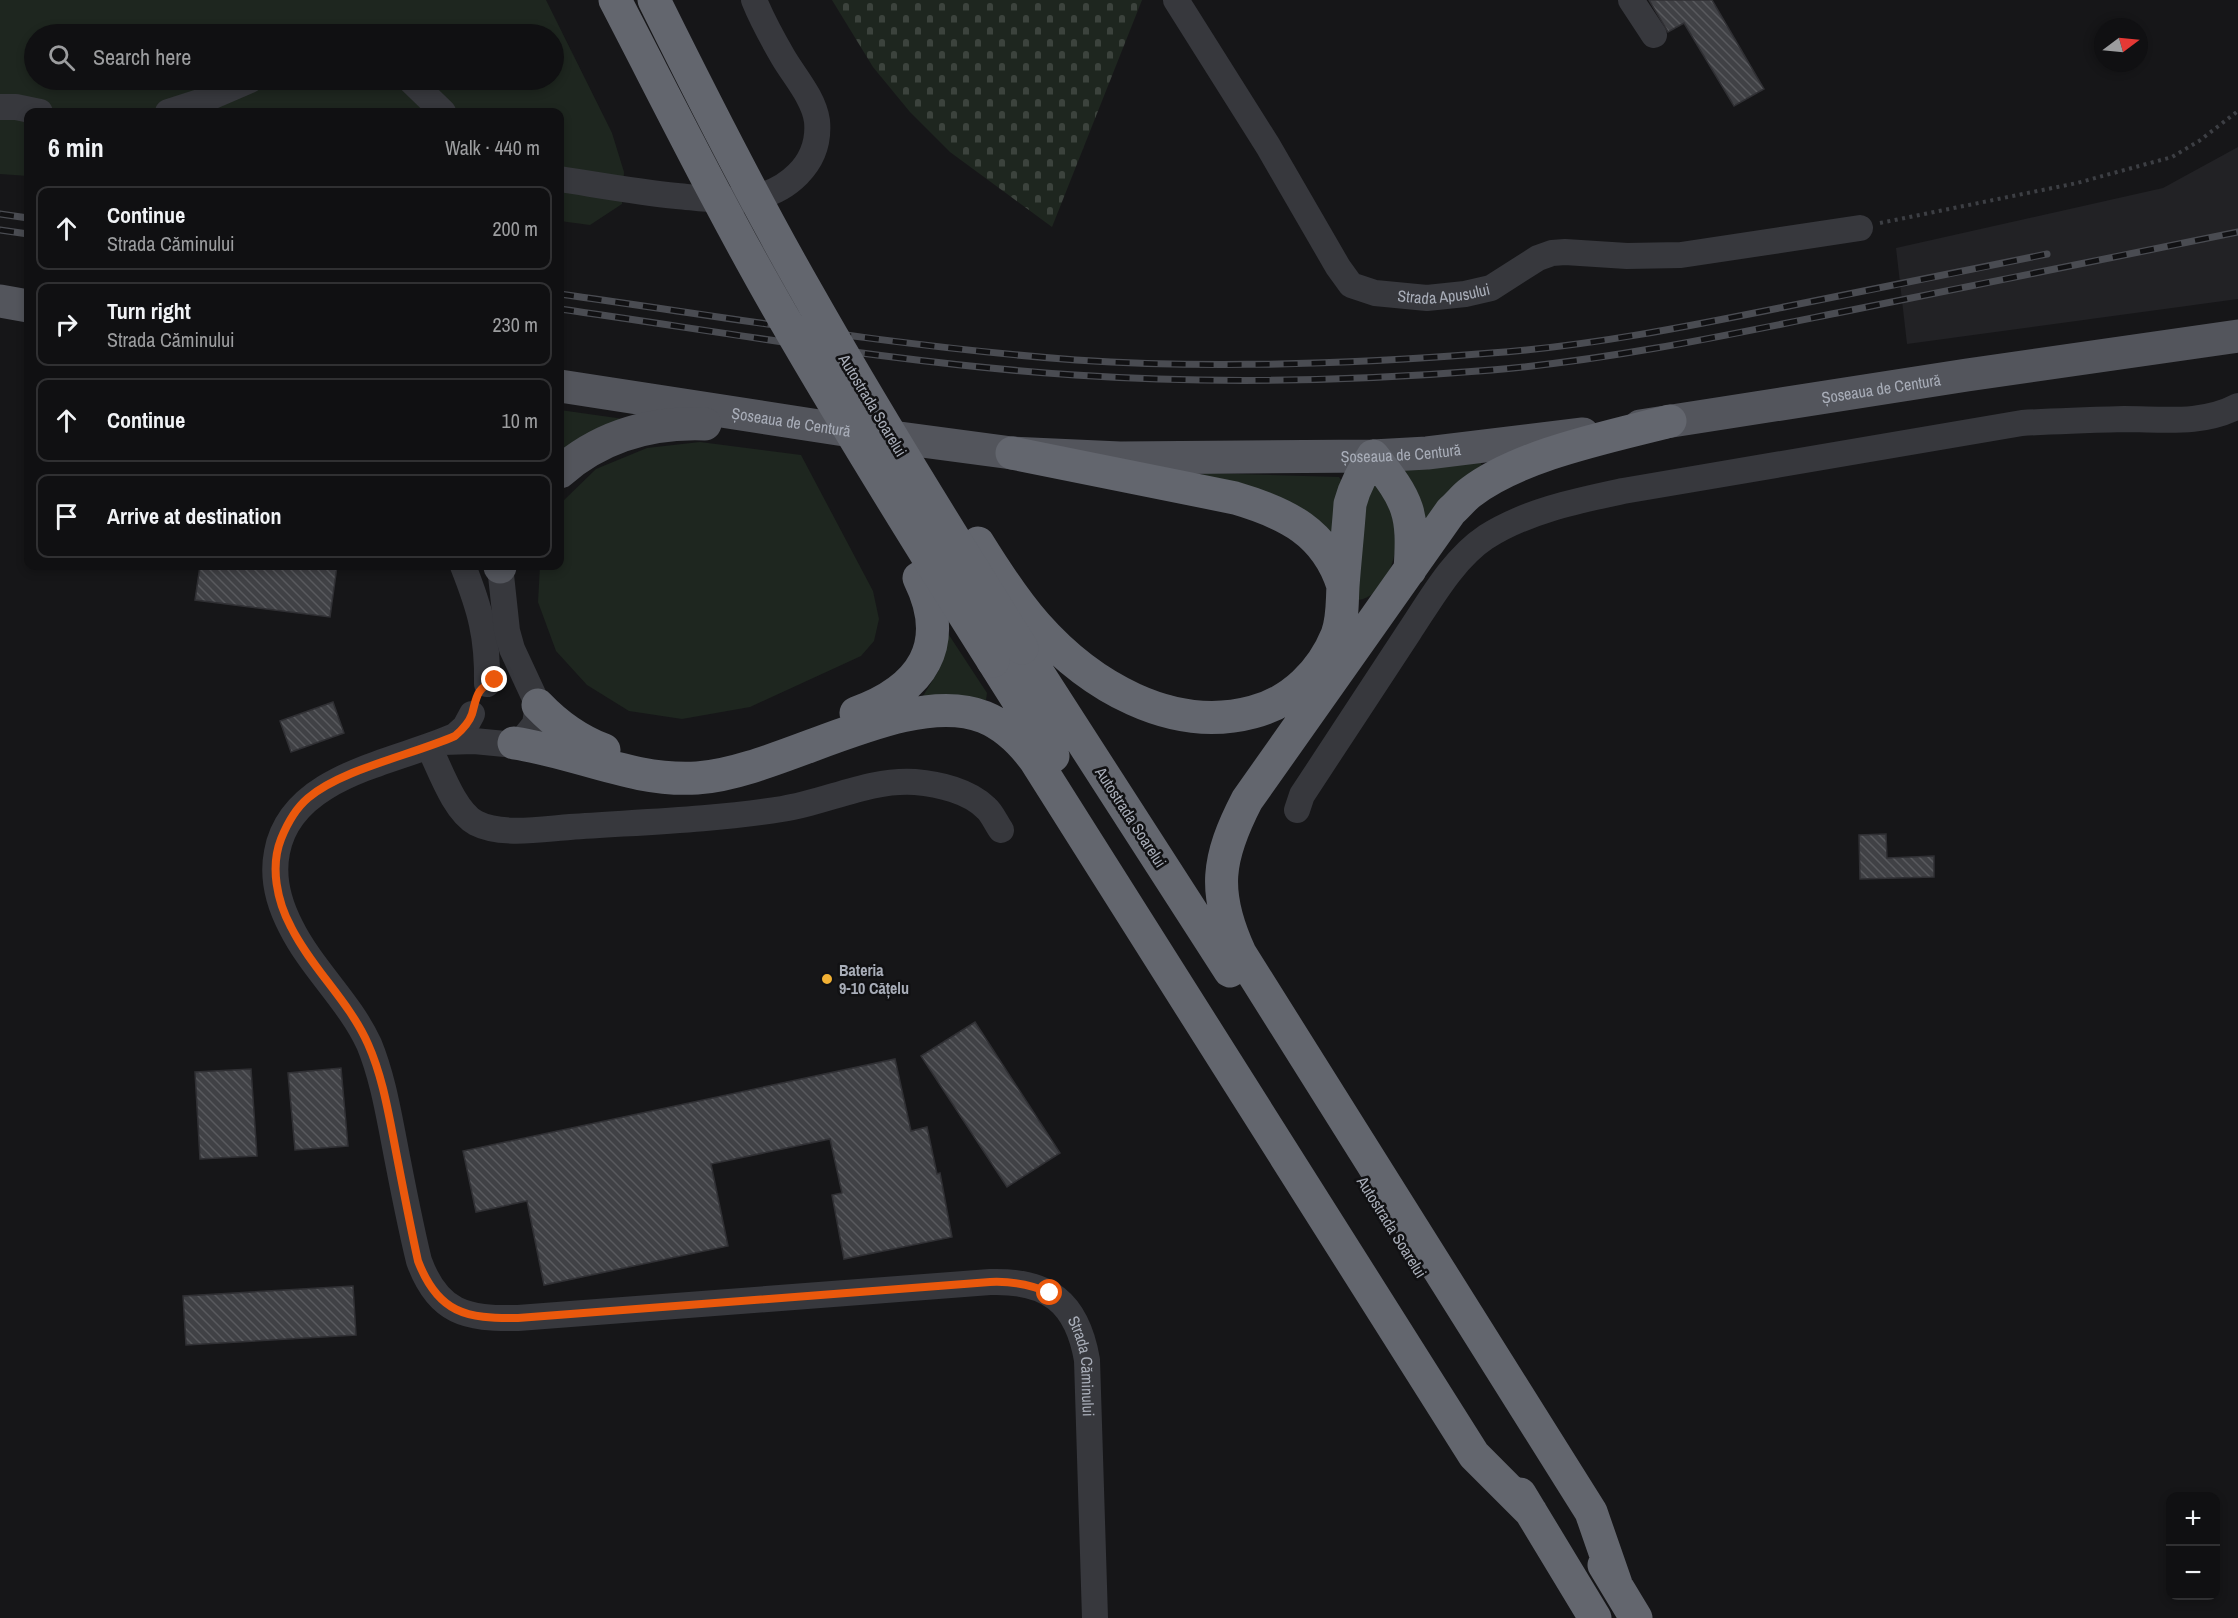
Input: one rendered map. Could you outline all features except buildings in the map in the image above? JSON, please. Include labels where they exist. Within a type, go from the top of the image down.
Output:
[{"type":"highway","points":[[533,696],[555,723],[591,745],[631,758],[676,763],[705,761],[767,745],[873,707],[892,697],[917,674],[924,663],[933,635],[933,619],[919,578],[747,285],[676,157],[599,0]]},
{"type":"highway","name":"Autostrada Soarelui","points":[[615,0],[701,167],[782,315],[859,448],[1290,1128],[1595,1618]]},
{"type":"highway","name":"Autostrada Soarelui","points":[[654,0],[807,293],[912,471],[1036,644],[1269,1031],[1493,1384],[1636,1618]]},
{"type":"highway","points":[[674,0],[780,206],[911,433],[1018,604],[1036,644],[1078,665],[1109,686],[1142,704],[1179,715],[1211,717],[1237,715],[1263,709],[1289,697],[1312,675],[1331,648],[1338,632],[1342,617],[1350,504],[1354,490],[1373,456],[1398,487],[1406,504],[1410,523],[1410,570]]},
{"type":"highway","points":[[1616,1584],[1591,1512],[1240,953],[1231,934],[1221,896],[1223,860],[1233,827],[1247,800],[1451,512],[1470,493],[1497,475],[1524,463],[1670,421]]},
{"type":"highway","points":[[1012,453],[1234,498],[1263,507],[1291,520],[1312,535],[1337,567],[1343,586]]},
{"type":"highway","points":[[505,743],[552,749],[632,773],[657,777],[697,778],[737,771],[882,722],[920,713],[965,712],[982,716],[1011,733],[1035,760],[1474,1455],[1531,1512]]},
{"type":"main road","points":[[0,301],[24,305]]},
{"type":"main road","name":"Șoseaua de Centură","points":[[564,387],[1012,453],[1162,459],[1373,456],[1489,446],[1670,421],[2238,336]]},
{"type":"main road","points":[[564,469],[581,455],[645,428],[685,423],[739,425],[794,422]]},
{"type":"street","points":[[564,180],[636,192],[712,200],[747,199],[790,183],[811,159],[817,141],[817,119],[809,98],[762,21],[754,0]]},
{"type":"street","name":"Strada Apusului","points":[[1176,0],[1268,146],[1338,267],[1351,285],[1375,293],[1427,298],[1465,294],[1491,288],[1538,258],[1552,253],[1627,256],[1681,255],[1860,228]]},
{"type":"street","points":[[1631,0],[1654,34]]},
{"type":"street","points":[[179,108],[227,90]]},
{"type":"street","points":[[420,90],[439,108]]},
{"type":"street","points":[[0,107],[24,108]]},
{"type":"street","points":[[1297,810],[1302,795],[1439,588],[1464,555],[1486,538],[1509,525],[1551,508],[1623,492],[2022,423],[2068,420],[2188,421],[2212,417],[2238,406]]},
{"type":"street","points":[[464,570],[483,625],[487,655],[487,684]]},
{"type":"street","points":[[500,570],[507,631],[533,696],[538,715],[530,733],[523,739],[505,743],[474,741],[435,745],[457,803],[474,822],[493,830],[542,829],[740,814],[784,809],[888,782],[916,782],[945,787],[972,796],[988,809],[1001,830]]},
{"type":"street","points":[[1372,622],[1401,644]]},
{"type":"street","points":[[505,743],[480,733],[472,714],[473,702],[478,692],[495,680],[512,679],[533,696]]},
{"type":"street","name":"Strada Căminului","points":[[472,714],[465,727],[455,736],[321,788],[296,810],[278,846],[275,861],[280,900],[290,926],[357,1021],[369,1045],[380,1075],[418,1261],[425,1280],[436,1296],[468,1315],[509,1318],[990,1282],[1036,1286],[1050,1293],[1072,1314],[1079,1328],[1087,1360],[1095,1618]]},
{"type":"path","points":[[1860,228],[2077,183],[2172,157],[2199,141],[2238,111]]},
{"type":"shaded area","points":[[2238,147],[2238,299],[1907,344],[1896,248],[2163,188]]},
{"type":"green space","points":[[0,0],[546,0],[558,24],[24,24],[24,90],[564,90],[564,36],[612,133],[624,172],[622,204],[590,225],[564,222],[564,108],[24,108],[24,176],[0,174]]},
{"type":"green space","points":[[832,0],[1142,0],[1052,227],[950,152],[910,112],[873,67]]},
{"type":"green space","points":[[564,411],[638,421],[564,459]]},
{"type":"green space","points":[[700,442],[801,455],[873,591],[879,619],[874,641],[861,656],[750,707],[682,719],[629,711],[587,685],[556,651],[538,602],[540,570],[564,570],[564,500],[596,469],[647,448]]},
{"type":"green space","points":[[1479,459],[1484,470],[1424,526],[1415,525],[1404,467]]},
{"type":"green space","points":[[1205,473],[1339,477],[1341,480],[1339,536],[1201,475]]},
{"type":"green space","points":[[1372,480],[1390,490],[1396,546],[1391,566],[1382,585],[1367,597],[1358,600],[1350,579]]},
{"type":"green space","points":[[947,632],[987,693],[986,700],[923,696],[939,670]]},
{"type":"railway","points":[[0,214],[24,217]]},
{"type":"railway","points":[[0,230],[24,233]]},
{"type":"railway","points":[[564,310],[882,356],[1011,370],[1179,380],[1389,377],[1536,366],[1666,346],[2238,232]]},
{"type":"railway","points":[[564,295],[946,348],[1128,363],[1283,364],[1387,360],[1566,346],[1715,321],[2047,254]]},
{"type":"place","name":"Bateria 9-10 Cățelu","points":[[827,979]]},
{"type":"route","points":[[495,680],[478,692],[473,702],[472,714],[465,727],[455,736],[342,778],[321,788],[307,799],[296,810],[286,827],[275,861],[280,900],[290,926],[344,1001],[369,1045],[380,1075],[418,1261],[425,1280],[436,1296],[468,1315],[518,1318],[1005,1281],[1036,1286],[1050,1293]]}]
